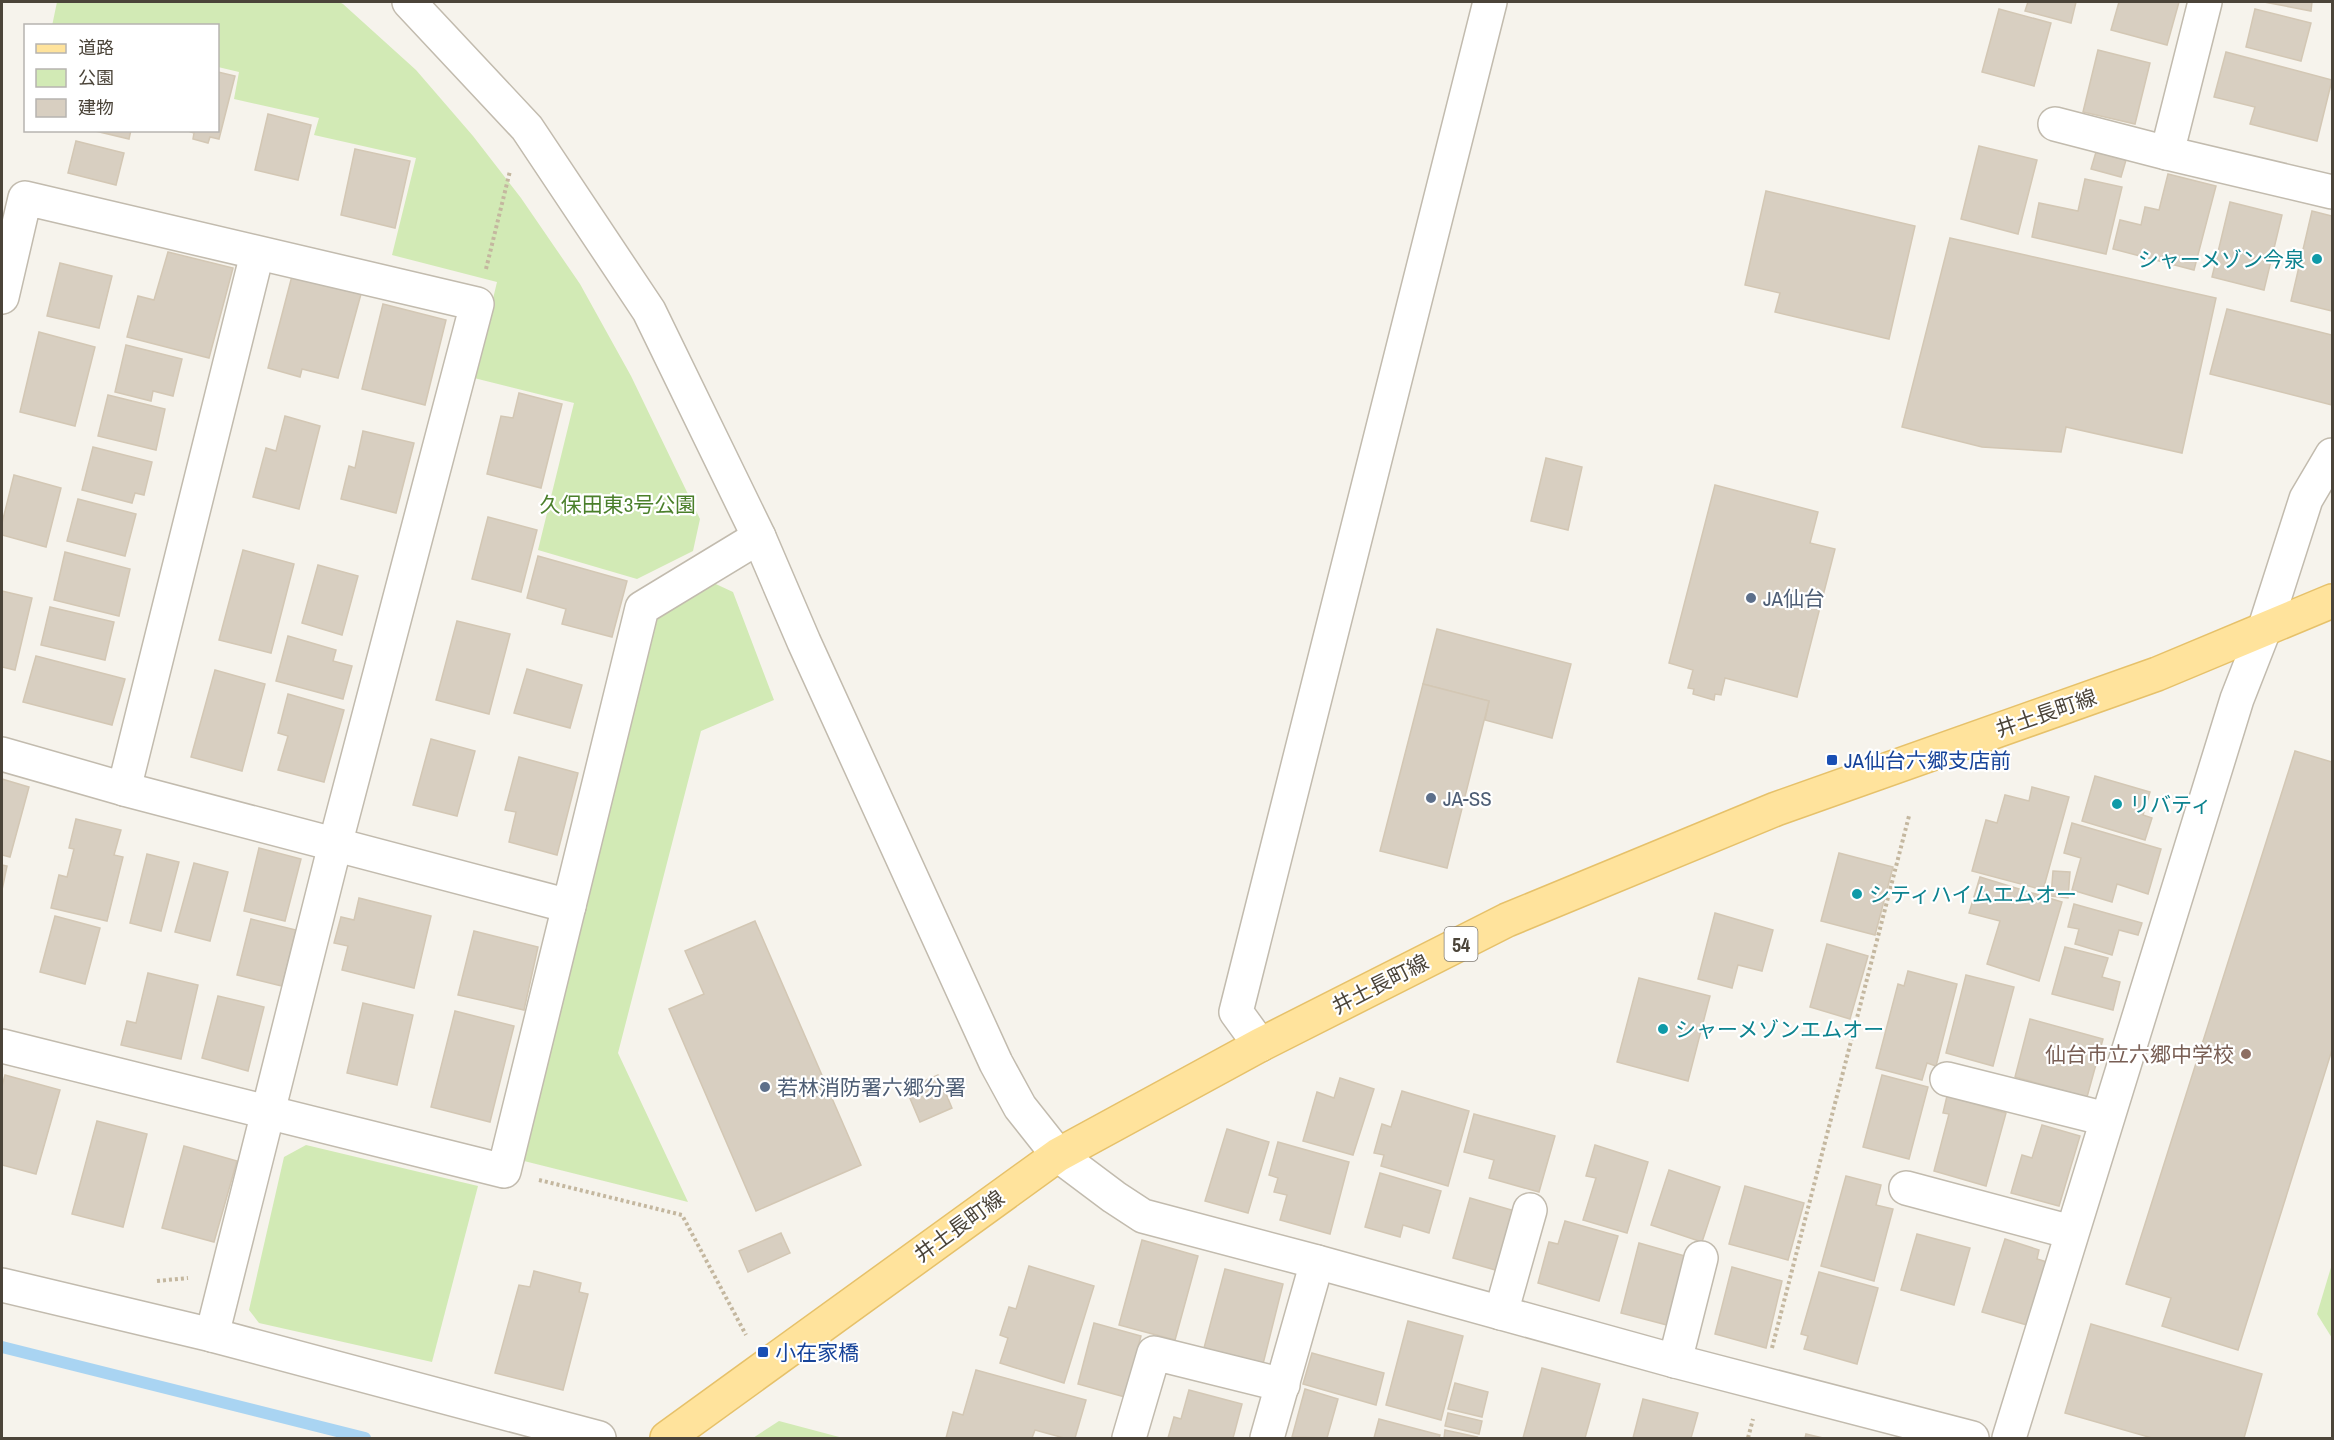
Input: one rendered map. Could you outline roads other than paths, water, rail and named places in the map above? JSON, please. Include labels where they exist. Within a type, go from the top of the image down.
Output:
[{"type":"main road","name":"井土長町線","points":[[667,1438],[1058,1155],[1260,1045],[1507,920],[1795,802],[2157,674],[2332,601]]},
{"type":"street","points":[[409,2],[527,128],[649,311],[759,537],[804,642],[996,1063],[1020,1107],[1058,1155],[1143,1216],[1675,1361],[1972,1438]]},
{"type":"street","points":[[1260,1045],[1236,1012],[1490,2]]},
{"type":"street","points":[[2167,153],[2205,2]]},
{"type":"street","points":[[2055,124],[2332,192]]},
{"type":"street","points":[[2,297],[25,198],[477,304],[335,845],[212,1335]]},
{"type":"street","points":[[124,789],[257,254]]},
{"type":"street","points":[[2009,1438],[2237,699],[2265,630],[2306,499],[2332,454]]},
{"type":"street","points":[[2,1046],[504,1171],[642,608],[759,537]]},
{"type":"street","points":[[2,754],[124,789],[569,906]]},
{"type":"street","points":[[1947,1079],[2106,1119]]},
{"type":"street","points":[[1906,1188],[2071,1232]]},
{"type":"street","points":[[1500,1313],[1530,1210]]},
{"type":"street","points":[[1675,1361],[1701,1258]]},
{"type":"street","points":[[1267,1438],[1317,1262]]},
{"type":"street","points":[[2,1285],[212,1335],[599,1438]]},
{"type":"street","points":[[1129,1438],[1154,1353],[1283,1385]]},
{"type":"waterway","points":[[2,1347],[365,1438]]},
{"type":"place","name":"シャーメゾン今泉","points":[[2317,259]]},
{"type":"place","name":"JA仙台","points":[[1751,598]]},
{"type":"place","name":"JA仙台六郷支店前","points":[[1832,760]]},
{"type":"place","name":"JA-SS","points":[[1431,798]]},
{"type":"place","name":"リバティ","points":[[2117,804]]},
{"type":"place","name":"シティハイムエムオー","points":[[1857,894]]},
{"type":"place","name":"シャーメゾンエムオー","points":[[1663,1029]]},
{"type":"place","name":"仙台市立六郷中学校","points":[[2246,1054]]},
{"type":"place","name":"若林消防署六郷分署","points":[[765,1087]]},
{"type":"place","name":"小在家橋","points":[[763,1352]]},
{"type":"park label","name":"久保田東3号公園","points":[[618,504]]}]
